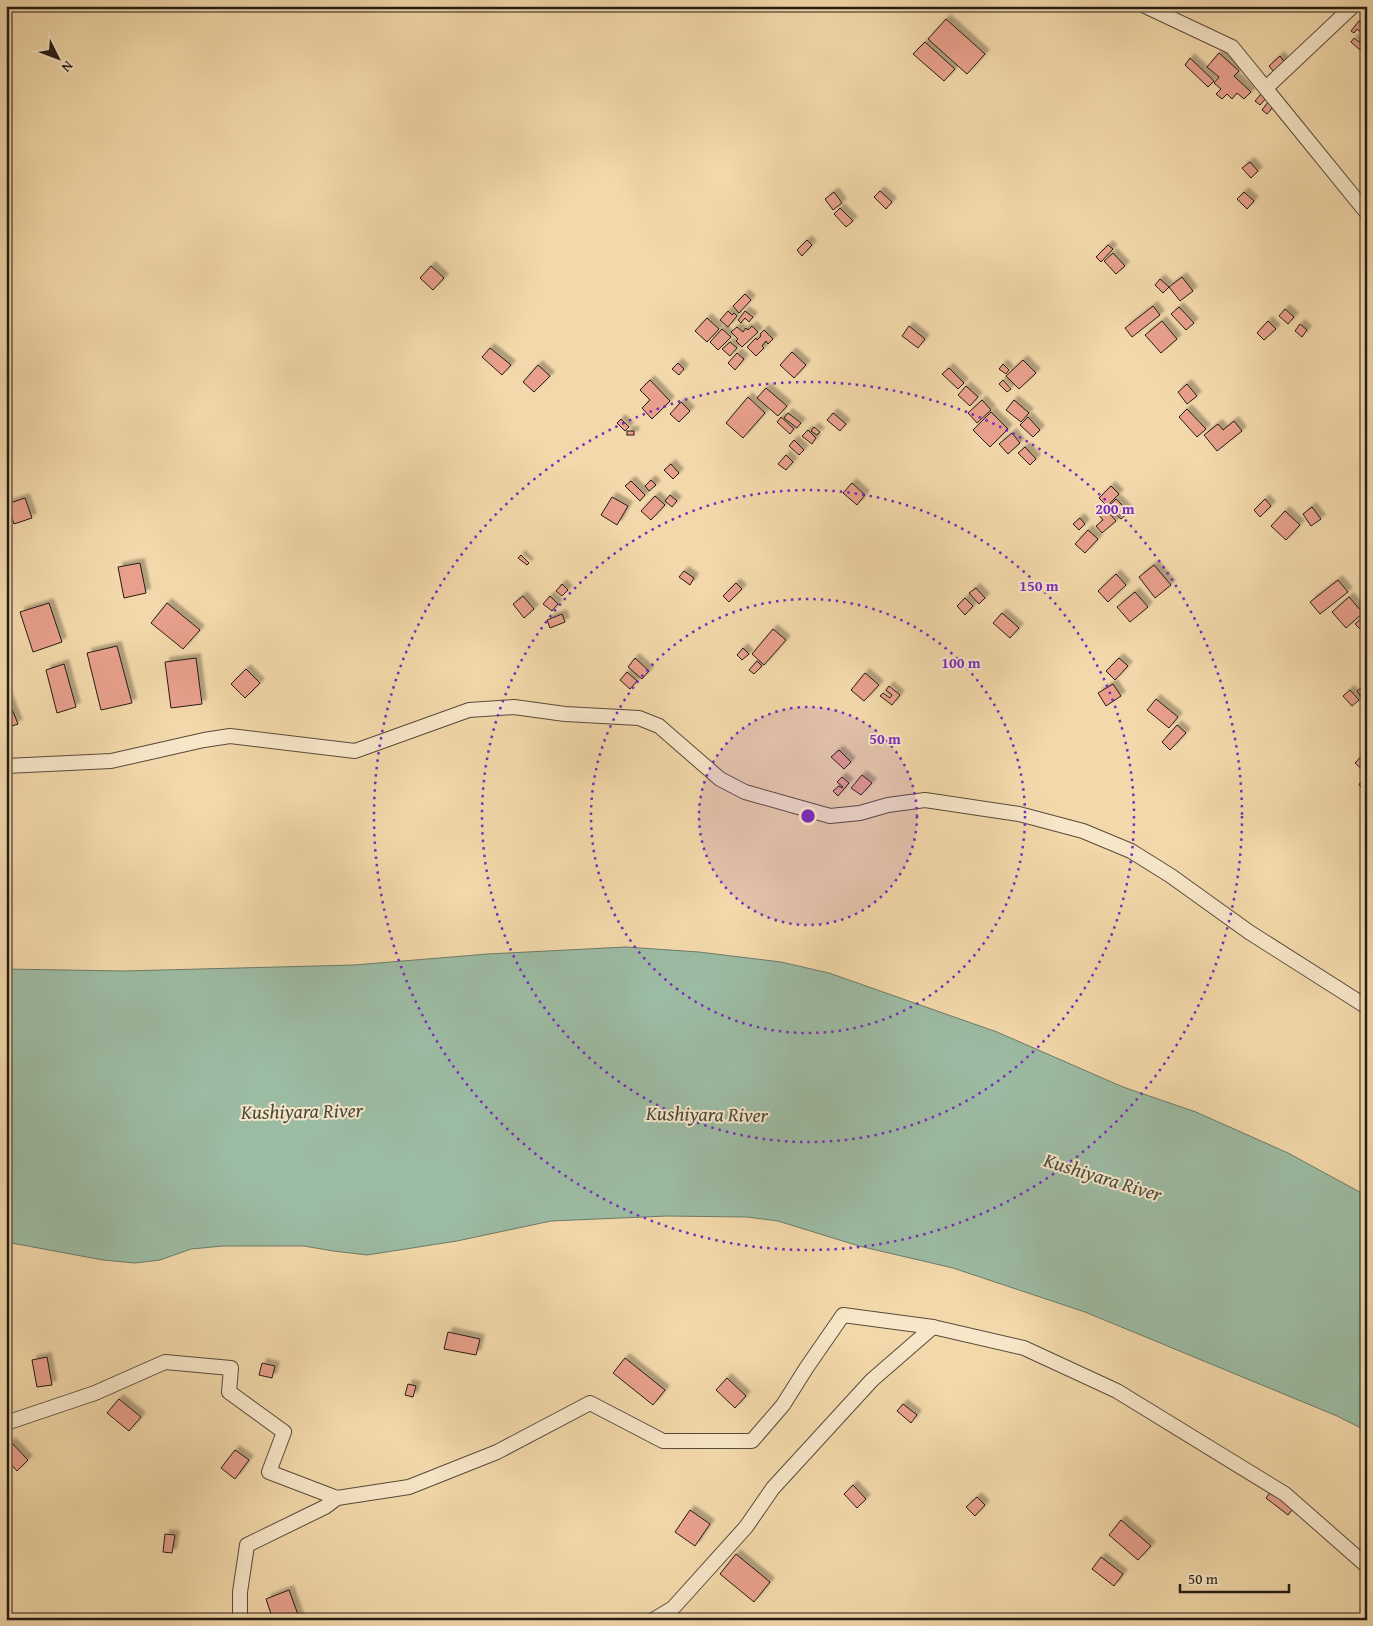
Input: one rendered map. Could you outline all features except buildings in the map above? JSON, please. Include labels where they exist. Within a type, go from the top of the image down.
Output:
[{"type":"street","points":[[1145,6],[1232,47],[1367,213]]},
{"type":"street","points":[[1266,88],[1353,6]]},
{"type":"street","points":[[6,766],[111,761],[230,736],[356,751],[469,710],[488,708],[514,707],[565,714],[639,718],[659,726],[720,779],[745,792],[830,816],[860,813],[888,805],[924,800],[1019,814],[1083,831],[1131,851],[1249,932],[1367,1007]]},
{"type":"street","points":[[240,1620],[240,1592],[246,1545],[337,1498],[409,1486],[497,1452],[590,1403],[664,1442],[752,1440],[783,1405],[843,1315],[933,1327],[1024,1348],[1117,1391],[1285,1494],[1367,1566]]},
{"type":"street","points":[[653,1620],[672,1608],[746,1528],[774,1488],[872,1380],[933,1327]]},
{"type":"street","points":[[6,1423],[95,1393],[165,1362],[231,1368],[229,1392],[284,1432],[268,1472],[337,1498]]},
{"type":"water","name":"Kushiyara River","points":[[626,947],[699,952],[781,962],[829,973],[997,1032],[1123,1087],[1196,1112],[1288,1153],[1367,1196],[1367,1431],[1337,1416],[1085,1312],[953,1268],[859,1246],[778,1221],[747,1217],[667,1216],[551,1221],[457,1241],[367,1255],[304,1246],[223,1246],[191,1249],[160,1260],[135,1263],[103,1260],[6,1242],[6,969],[124,971],[354,965],[488,954]]}]
